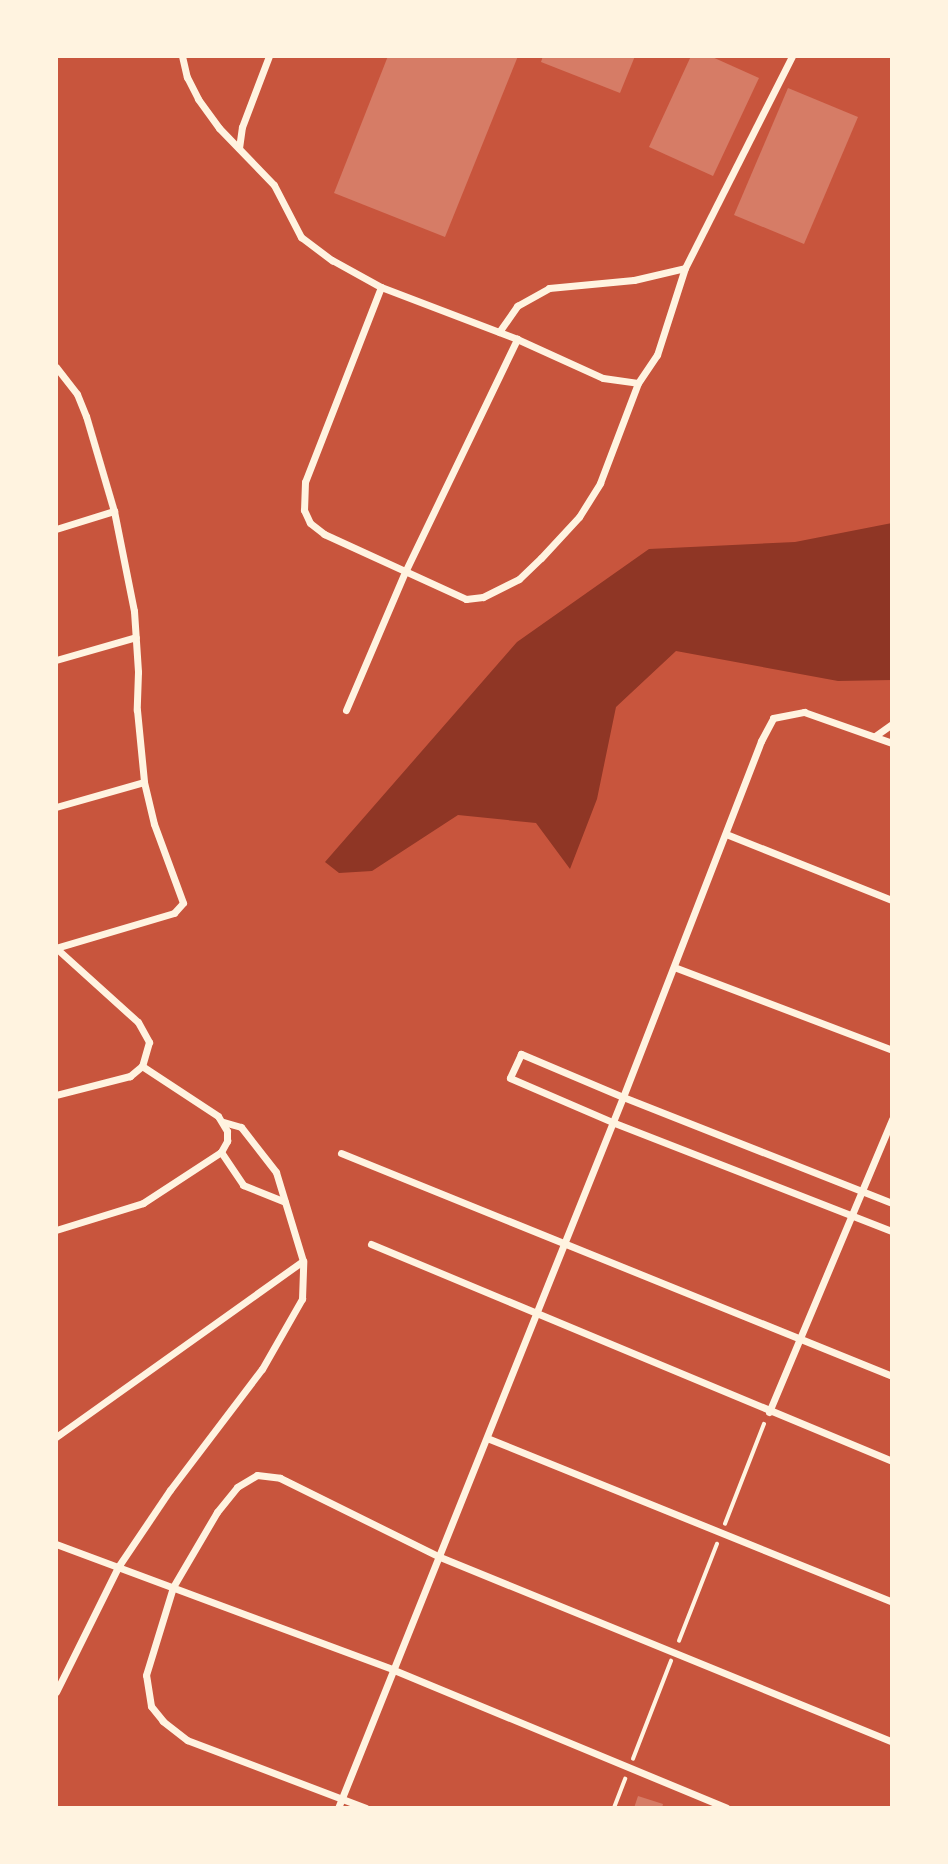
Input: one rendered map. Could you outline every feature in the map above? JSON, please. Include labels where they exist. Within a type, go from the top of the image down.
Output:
[{"type":"street","points":[[182,56],[187,77],[198,99],[274,185],[301,237],[332,260],[382,287],[517,338],[603,377],[638,383]]},
{"type":"street","points":[[239,148],[242,127],[269,56]]},
{"type":"street","points":[[382,287],[306,482],[302,496],[304,510],[310,523],[324,534],[466,599],[484,597],[519,579],[579,517],[600,483],[638,383],[657,355],[685,268],[792,56]]},
{"type":"street","points":[[499,332],[517,306],[549,288],[634,280],[685,268]]},
{"type":"street","points":[[346,710],[405,572],[517,338]]},
{"type":"street","points":[[56,366],[66,378],[86,416],[114,511],[134,611],[136,710],[144,782],[154,824],[182,895],[180,908],[174,914],[56,948]]},
{"type":"street","points":[[56,381],[66,378]]},
{"type":"street","points":[[56,529],[114,511]]},
{"type":"street","points":[[56,660],[136,638]]},
{"type":"street","points":[[338,1808],[772,719],[783,714],[804,712],[892,743]]},
{"type":"street","points":[[875,736],[892,724]]},
{"type":"street","points":[[56,807],[144,782]]},
{"type":"street","points":[[726,834],[892,901]]},
{"type":"street","points":[[56,948],[138,1022],[149,1042],[142,1066],[131,1076],[56,1095]]},
{"type":"street","points":[[674,967],[892,1050]]},
{"type":"street","points":[[892,1202],[623,1097],[521,1054],[510,1079],[612,1122],[892,1231]]},
{"type":"street","points":[[56,1692],[118,1567],[170,1490],[262,1370],[302,1299],[303,1261],[276,1172],[241,1128],[224,1122],[142,1066]]},
{"type":"street","points":[[769,1412],[892,1119]]},
{"type":"street","points":[[56,1230],[143,1203],[221,1152],[227,1142],[224,1122]]},
{"type":"street","points":[[221,1152],[243,1185],[285,1202]]},
{"type":"street","points":[[341,1153],[892,1376]]},
{"type":"street","points":[[371,1244],[536,1315],[892,1461]]},
{"type":"street","points":[[56,1437],[303,1261]]},
{"type":"street","points":[[487,1438],[892,1602]]},
{"type":"street","points":[[366,1808],[220,1755],[187,1740],[163,1721],[151,1706],[146,1675],[173,1587],[218,1512],[237,1487],[257,1475],[280,1478],[440,1557],[892,1741]]},
{"type":"street","points":[[56,1544],[394,1670],[727,1808]]},
{"type":"street","points":[[56,1671],[65,1674]]},
{"type":"path","points":[[614,1808],[769,1412]]},
{"type":"shaded area","points":[[892,523],[892,680],[838,681],[676,651],[616,707],[597,799],[570,869],[536,823],[458,815],[372,871],[339,873],[325,862],[517,642],[649,549],[795,542]]},
{"type":"building","points":[[388,56],[518,56],[445,237],[334,193]]},
{"type":"building","points":[[543,56],[635,56],[620,93],[541,62]]},
{"type":"building","points":[[691,56],[710,56],[759,78],[713,176],[649,147]]},
{"type":"building","points":[[788,88],[858,117],[804,244],[734,215]]},
{"type":"building","points":[[638,1796],[663,1804],[662,1808],[634,1808]]}]
